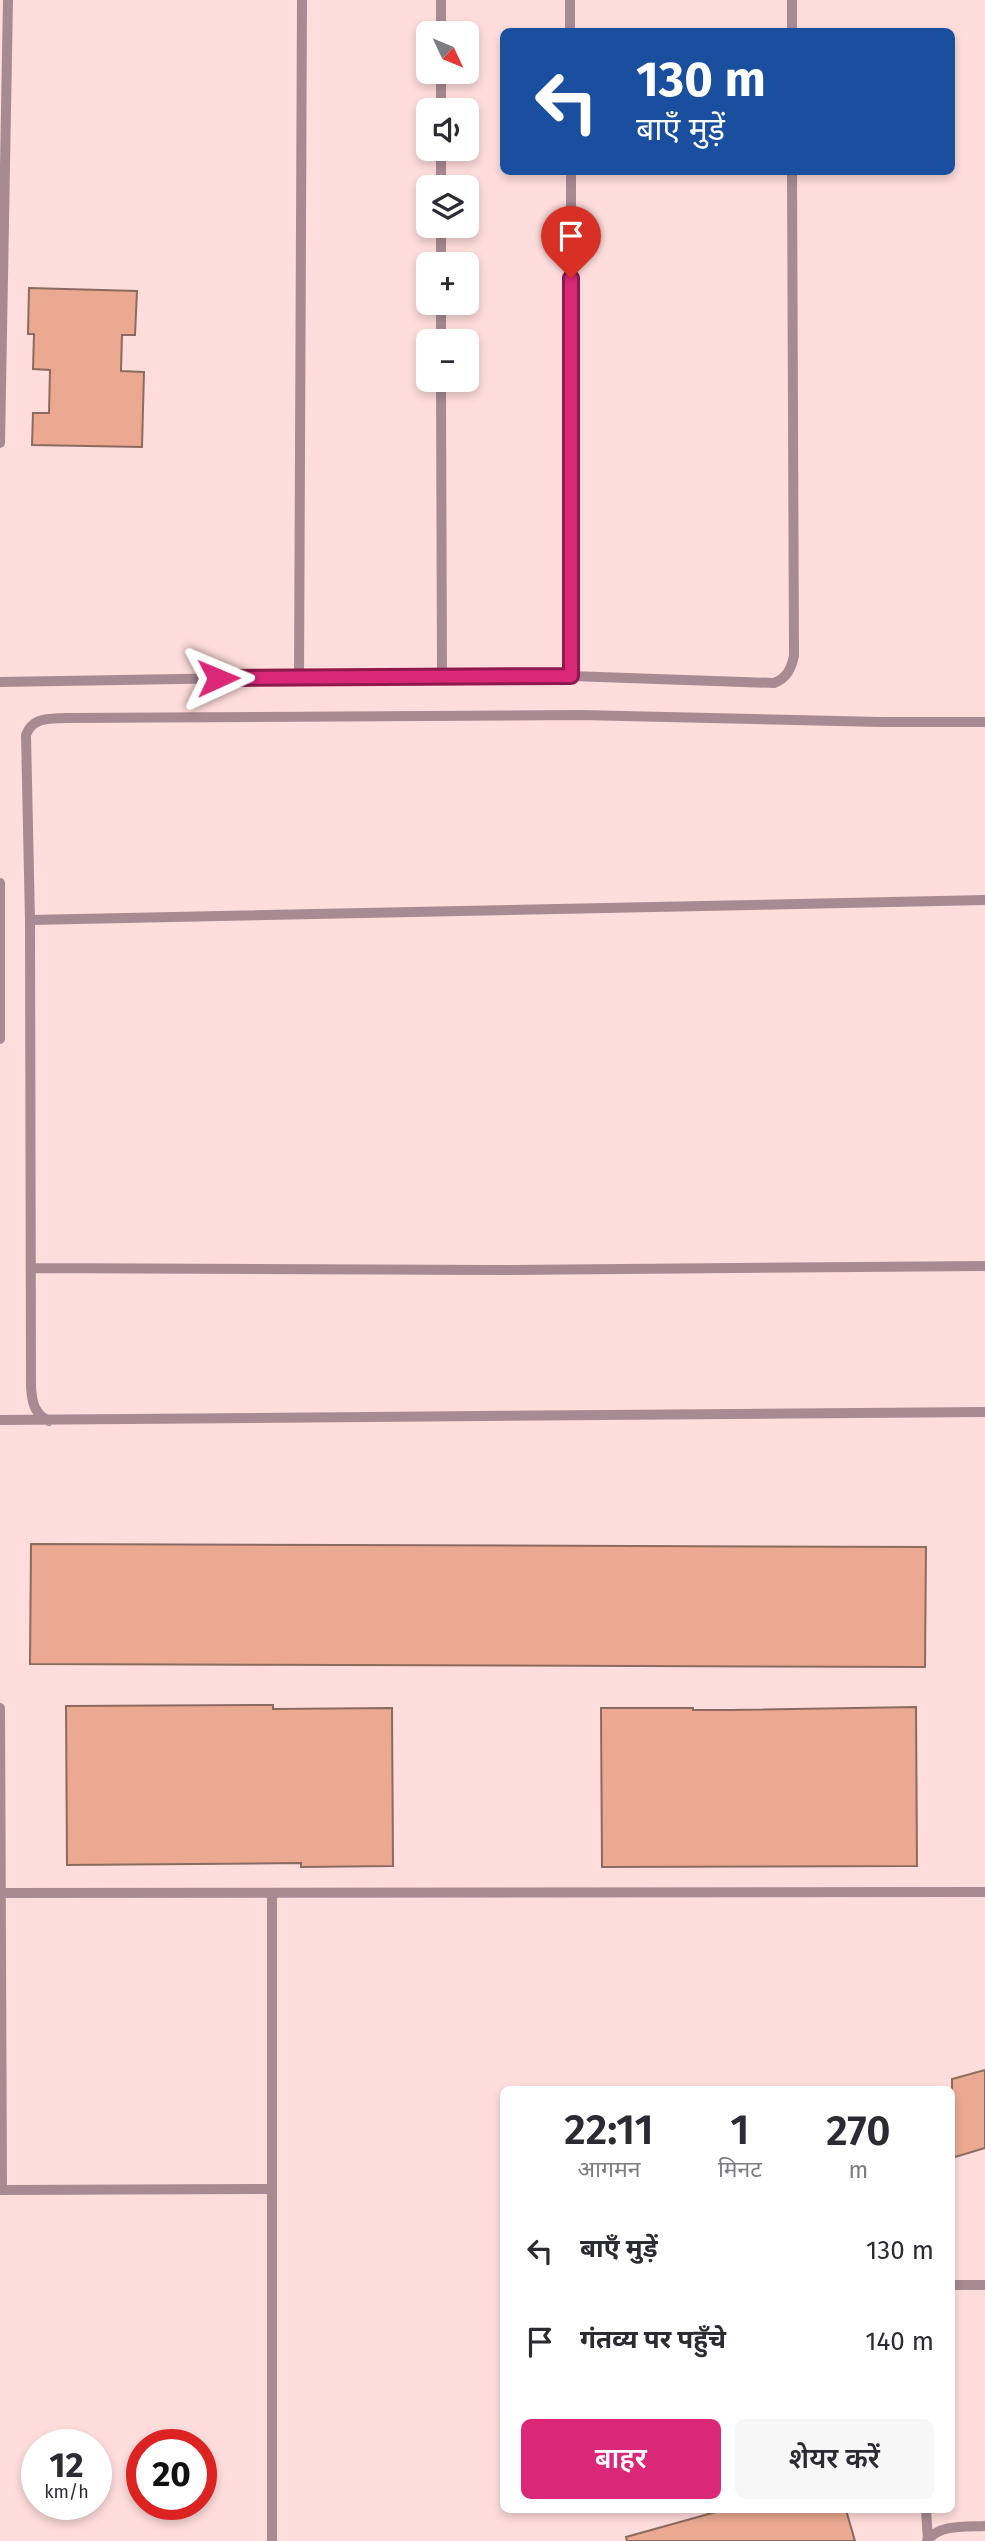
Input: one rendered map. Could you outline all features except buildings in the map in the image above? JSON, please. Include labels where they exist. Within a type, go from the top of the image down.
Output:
[{"type":"lane","points":[[0,443],[8,0]]},
{"type":"lane","points":[[299,677],[302,0]]},
{"type":"lane","points":[[441,0],[441,21]]},
{"type":"lane","points":[[570,0],[570,28]]},
{"type":"lane","points":[[792,0],[792,28]]},
{"type":"lane","points":[[570,175],[571,676]]},
{"type":"lane","points":[[0,682],[571,676],[774,683],[782,680],[788,674],[793,656],[792,175]]},
{"type":"lane","points":[[441,392],[442,677]]},
{"type":"lane","points":[[49,1421],[42,1418],[36,1410],[32,1398],[30,920],[26,734],[32,724],[43,719],[580,715],[985,722]]},
{"type":"lane","points":[[0,883],[0,1039]]},
{"type":"lane","points":[[30,920],[985,900]]},
{"type":"lane","points":[[32,1268],[498,1270],[985,1266]]},
{"type":"lane","points":[[0,1420],[985,1412]]},
{"type":"lane","points":[[0,1708],[1,2190],[272,2189]]},
{"type":"lane","points":[[0,1893],[985,1892]]},
{"type":"lane","points":[[272,1893],[272,2541]]},
{"type":"lane","points":[[955,2284],[985,2285]]},
{"type":"lane","points":[[926,2513],[928,2541]]},
{"type":"lane","points":[[928,2541],[940,2530],[985,2526]]},
{"type":"route","points":[[218,678],[571,676],[571,278]]}]
